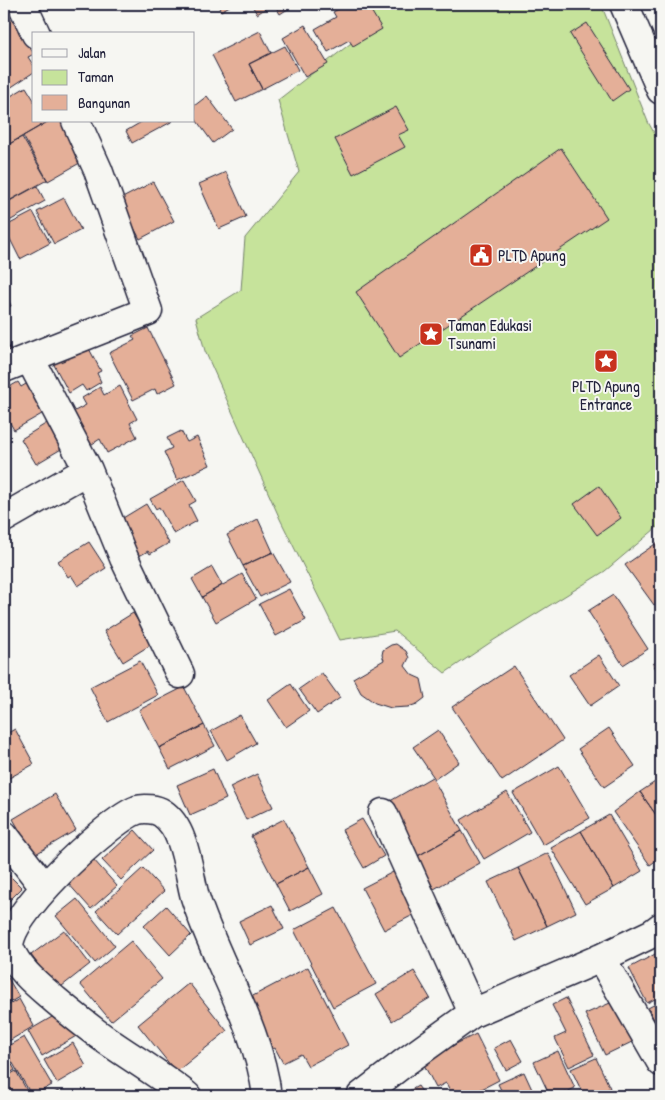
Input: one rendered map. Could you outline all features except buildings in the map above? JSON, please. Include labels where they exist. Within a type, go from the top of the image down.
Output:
[{"type":"street","points":[[22,4],[35,32]]},
{"type":"street","points":[[624,4],[661,90]]},
{"type":"street","points":[[4,368],[148,311],[98,170],[76,122]]},
{"type":"street","points":[[30,358],[88,470],[124,558],[180,674]]},
{"type":"street","points":[[4,518],[88,470]]},
{"type":"street","points":[[187,1096],[108,1042],[38,986],[13,956],[9,944],[12,932],[44,887],[82,851],[127,815],[145,808],[162,813],[174,826],[181,838],[195,895],[253,1042],[265,1078],[267,1096]]},
{"type":"street","points":[[383,813],[473,1013]]},
{"type":"street","points":[[4,835],[44,887]]},
{"type":"street","points":[[361,1096],[473,1013],[601,958],[661,927]]},
{"type":"street","points":[[601,958],[661,1062]]},
{"type":"green space","name":"Taman Edukasi Tsunami","points":[[360,4],[601,4],[648,122],[661,145],[661,524],[605,571],[445,673],[395,631],[340,640],[280,519],[205,351],[196,318],[241,290],[245,238],[299,172],[278,100],[373,26]]},
{"type":"place","name":"PLTD Apung","points":[[481,255]]},
{"type":"place","name":"Taman Edukasi Tsunami","points":[[431,334]]},
{"type":"place","name":"PLTD Apung Entrance","points":[[606,361]]}]
